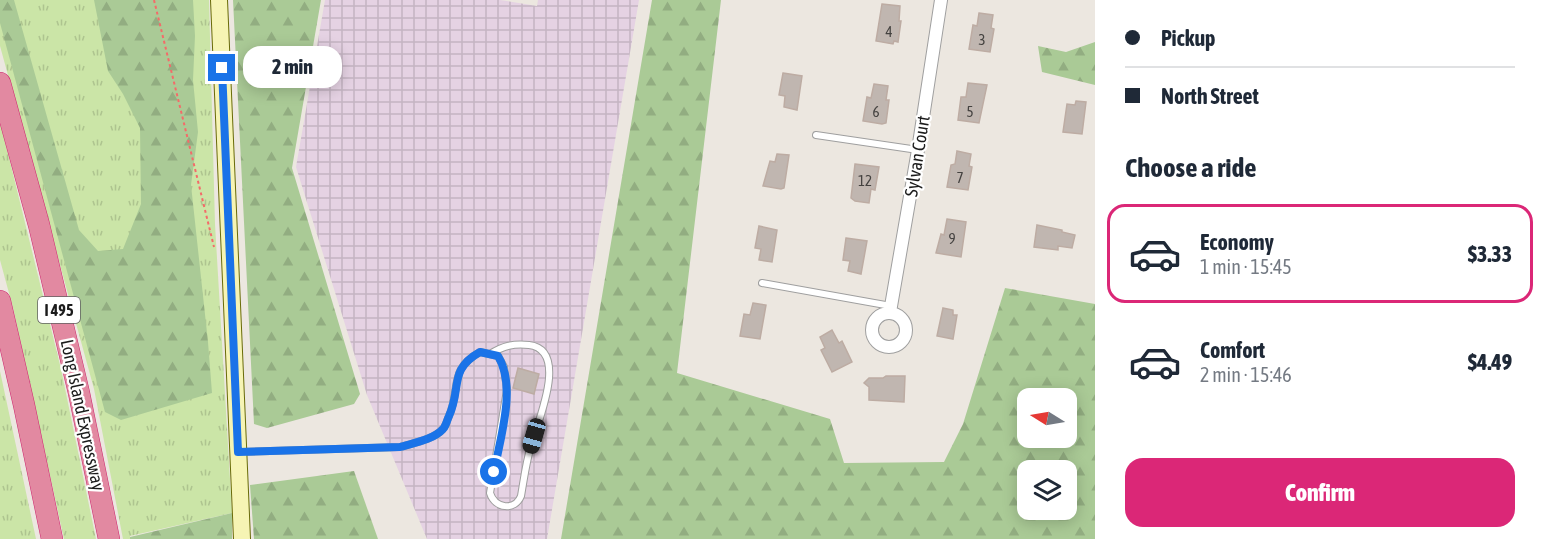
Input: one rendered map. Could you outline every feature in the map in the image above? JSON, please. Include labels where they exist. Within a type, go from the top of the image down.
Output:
[{"type":"highway","name":"Long Island Expressway","points":[[0,83],[42,236],[79,393],[109,539]]},
{"type":"highway","points":[[0,301],[52,539]]},
{"type":"street","points":[[219,0],[242,539]]},
{"type":"street","name":"Sylvan Court","points":[[891,309],[941,0]]},
{"type":"lane","points":[[816,135],[918,150]]},
{"type":"lane","points":[[762,283],[891,309]]},
{"type":"lane","points":[[238,452],[400,447],[425,439],[443,429],[452,410],[461,368],[467,359],[480,352],[498,356],[504,367],[507,390],[490,494],[496,505],[513,506],[518,503],[521,496],[530,448],[547,392],[549,368],[546,354],[537,346],[516,344],[500,348],[490,354]]},
{"type":"path","points":[[154,0],[214,248]]},
{"type":"shaded area","points":[[325,0],[500,0],[537,6],[538,0],[639,0],[547,539],[427,539],[367,395],[296,167]]},
{"type":"green space","points":[[0,0],[209,0],[215,224],[232,513],[123,539],[94,389],[0,46]]},
{"type":"green space","points":[[0,0],[14,0],[79,230],[98,251],[123,249],[141,204],[140,128],[123,94],[108,71],[94,0],[193,0],[195,36],[193,80],[198,132],[191,185],[212,393],[121,420],[105,412],[0,23]]},
{"type":"green space","points":[[233,0],[321,0],[292,168],[360,394],[354,404],[267,428],[254,424]]},
{"type":"green space","points":[[652,0],[721,0],[677,373],[830,419],[844,463],[944,462],[963,424],[1005,288],[1095,304],[1095,539],[561,539]]},
{"type":"green space","points":[[1095,42],[1095,85],[1042,72],[1038,46],[1066,52]]},
{"type":"green space","points":[[0,121],[61,369],[96,539],[64,539],[13,308],[0,260]]},
{"type":"green space","points":[[0,371],[36,539],[0,539]]},
{"type":"green space","points":[[354,471],[378,539],[254,539],[250,485]]},
{"type":"green space","points":[[232,513],[232,539],[130,539],[130,537]]},
{"type":"building","points":[[882,4],[900,6],[899,21],[901,21],[898,42],[894,41],[893,44],[876,41]]},
{"type":"building","points":[[979,13],[993,15],[991,28],[994,29],[990,52],[969,49],[973,25],[977,26]]},
{"type":"building","points":[[783,73],[802,76],[797,110],[784,107],[785,96],[779,95]]},
{"type":"building","points":[[968,83],[987,85],[979,123],[958,120],[961,97],[966,97]]},
{"type":"building","points":[[874,84],[888,86],[886,123],[863,121],[867,97],[871,98]]},
{"type":"building","points":[[1076,101],[1086,102],[1082,134],[1063,132],[1067,104],[1075,105]]},
{"type":"building","points":[[957,151],[971,154],[969,166],[972,167],[968,190],[947,187],[951,165],[955,164]]},
{"type":"building","points":[[777,154],[789,155],[784,188],[781,189],[763,186],[770,161],[775,162]]},
{"type":"building","points":[[855,164],[879,167],[875,190],[871,189],[869,203],[855,201],[851,198]]},
{"type":"building","points":[[947,219],[966,222],[961,257],[936,253],[941,234],[944,235]]},
{"type":"building","points":[[1037,225],[1075,235],[1072,248],[1058,246],[1058,250],[1034,247]]},
{"type":"building","points":[[759,226],[777,230],[772,262],[759,260],[761,249],[755,248]]},
{"type":"building","points":[[846,238],[867,241],[861,274],[848,271],[850,261],[843,260]]},
{"type":"building","points":[[753,303],[766,305],[760,339],[740,336],[744,314],[750,315]]},
{"type":"building","points":[[943,308],[953,310],[953,315],[957,315],[953,339],[937,336]]},
{"type":"building","points":[[832,330],[839,343],[842,341],[852,362],[832,372],[821,350],[825,348],[820,337]]},
{"type":"building","points":[[518,368],[539,374],[534,394],[513,388]]},
{"type":"building","points":[[905,376],[904,402],[869,400],[869,387],[864,383],[869,378]]},
{"type":"route","points":[[222,68],[238,452],[400,447],[425,439],[443,429],[452,410],[461,368],[467,359],[480,352],[498,356],[504,367],[507,390],[494,472]]}]
